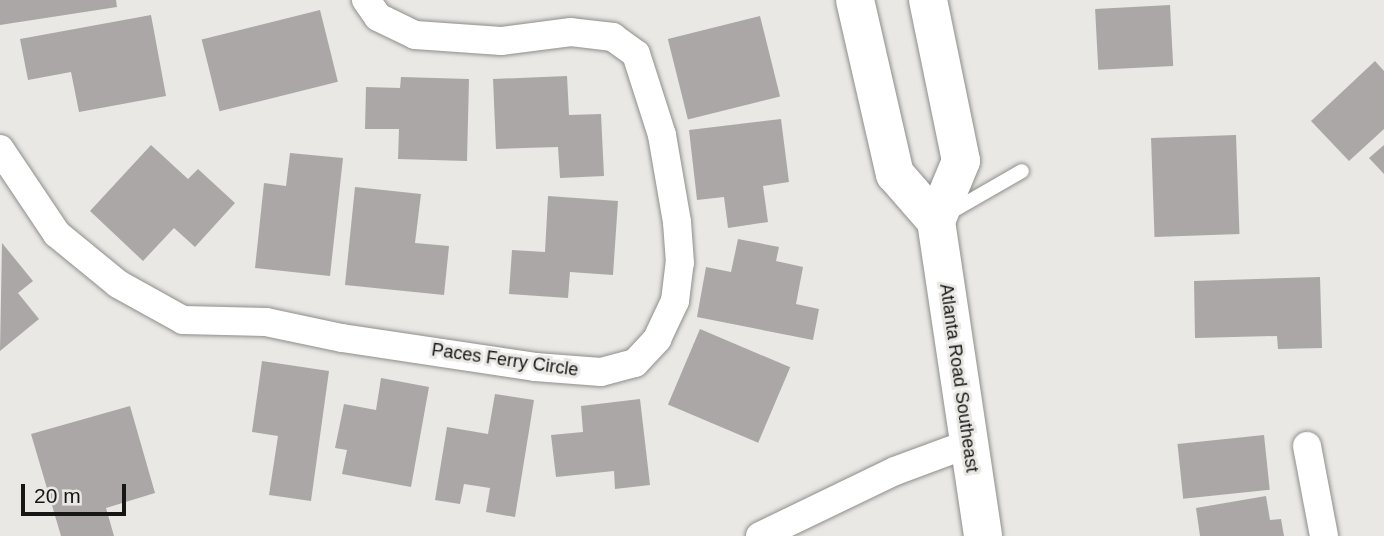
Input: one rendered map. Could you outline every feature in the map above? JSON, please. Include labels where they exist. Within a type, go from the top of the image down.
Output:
[{"type":"main road","points":[[855,0],[895,174],[936,221],[961,161],[928,0]]},
{"type":"main road","name":"Atlanta Road Southeast","points":[[936,221],[983,536]]},
{"type":"street","name":"Paces Ferry Circle","points":[[0,149],[57,234],[118,284],[183,320],[267,323],[342,338],[535,367],[601,372],[635,363],[657,339],[675,301],[680,263],[677,222],[662,135],[636,54],[612,37],[571,32],[501,41],[415,35],[378,17],[366,0]]},
{"type":"street","points":[[760,536],[895,471],[968,443]]},
{"type":"street","points":[[1307,446],[1324,536]]},
{"type":"lane","points":[[936,221],[1022,171]]},
{"type":"building","points":[[0,0],[116,0],[117,7],[0,25]]},
{"type":"building","points":[[1170,5],[1173,66],[1098,70],[1095,9]]},
{"type":"building","points":[[320,10],[338,82],[220,111],[202,40]]},
{"type":"building","points":[[151,15],[166,96],[79,112],[71,72],[28,80],[20,39]]},
{"type":"building","points":[[760,16],[780,97],[688,120],[668,39]]},
{"type":"building","points":[[1375,61],[1384,71],[1384,129],[1349,161],[1311,121]]},
{"type":"building","points":[[567,76],[569,115],[601,114],[604,176],[560,178],[558,147],[496,149],[493,79]]},
{"type":"building","points":[[401,77],[469,79],[467,161],[398,159],[399,129],[365,129],[366,87],[400,88]]},
{"type":"building","points":[[781,119],[789,182],[763,186],[768,222],[728,228],[724,197],[697,200],[689,130]]},
{"type":"building","points":[[1236,135],[1239,234],[1155,237],[1151,138]]},
{"type":"building","points":[[151,145],[188,179],[198,169],[235,203],[195,247],[174,228],[143,261],[90,211]]},
{"type":"building","points":[[1384,145],[1384,174],[1369,158]]},
{"type":"building","points":[[290,153],[343,158],[330,276],[255,268],[264,183],[286,186]]},
{"type":"building","points":[[355,187],[421,194],[415,243],[449,246],[444,295],[345,285]]},
{"type":"building","points":[[548,196],[618,201],[613,275],[570,272],[568,298],[509,294],[512,250],[545,252]]},
{"type":"building","points":[[738,239],[779,247],[776,261],[803,267],[796,304],[819,309],[813,340],[697,317],[706,267],[731,272]]},
{"type":"building","points":[[2,243],[33,281],[18,293],[39,319],[0,351]]},
{"type":"building","points":[[1320,277],[1322,348],[1278,349],[1277,336],[1195,338],[1194,281]]},
{"type":"building","points":[[700,329],[790,367],[758,443],[668,404]]},
{"type":"building","points":[[262,361],[329,371],[311,501],[269,495],[278,436],[252,432]]},
{"type":"building","points":[[381,378],[429,387],[411,487],[342,474],[347,450],[335,448],[344,404],[376,410]]},
{"type":"building","points":[[495,394],[534,400],[515,517],[486,512],[490,488],[464,484],[460,504],[435,500],[447,427],[488,434]]},
{"type":"building","points":[[640,399],[650,485],[615,489],[614,471],[556,477],[551,435],[583,432],[581,406]]},
{"type":"building","points":[[130,406],[155,493],[106,508],[114,536],[61,536],[31,434]]},
{"type":"building","points":[[1264,435],[1270,490],[1183,499],[1177,444]]},
{"type":"building","points":[[1266,496],[1270,520],[1281,519],[1284,536],[1200,536],[1196,508]]}]
